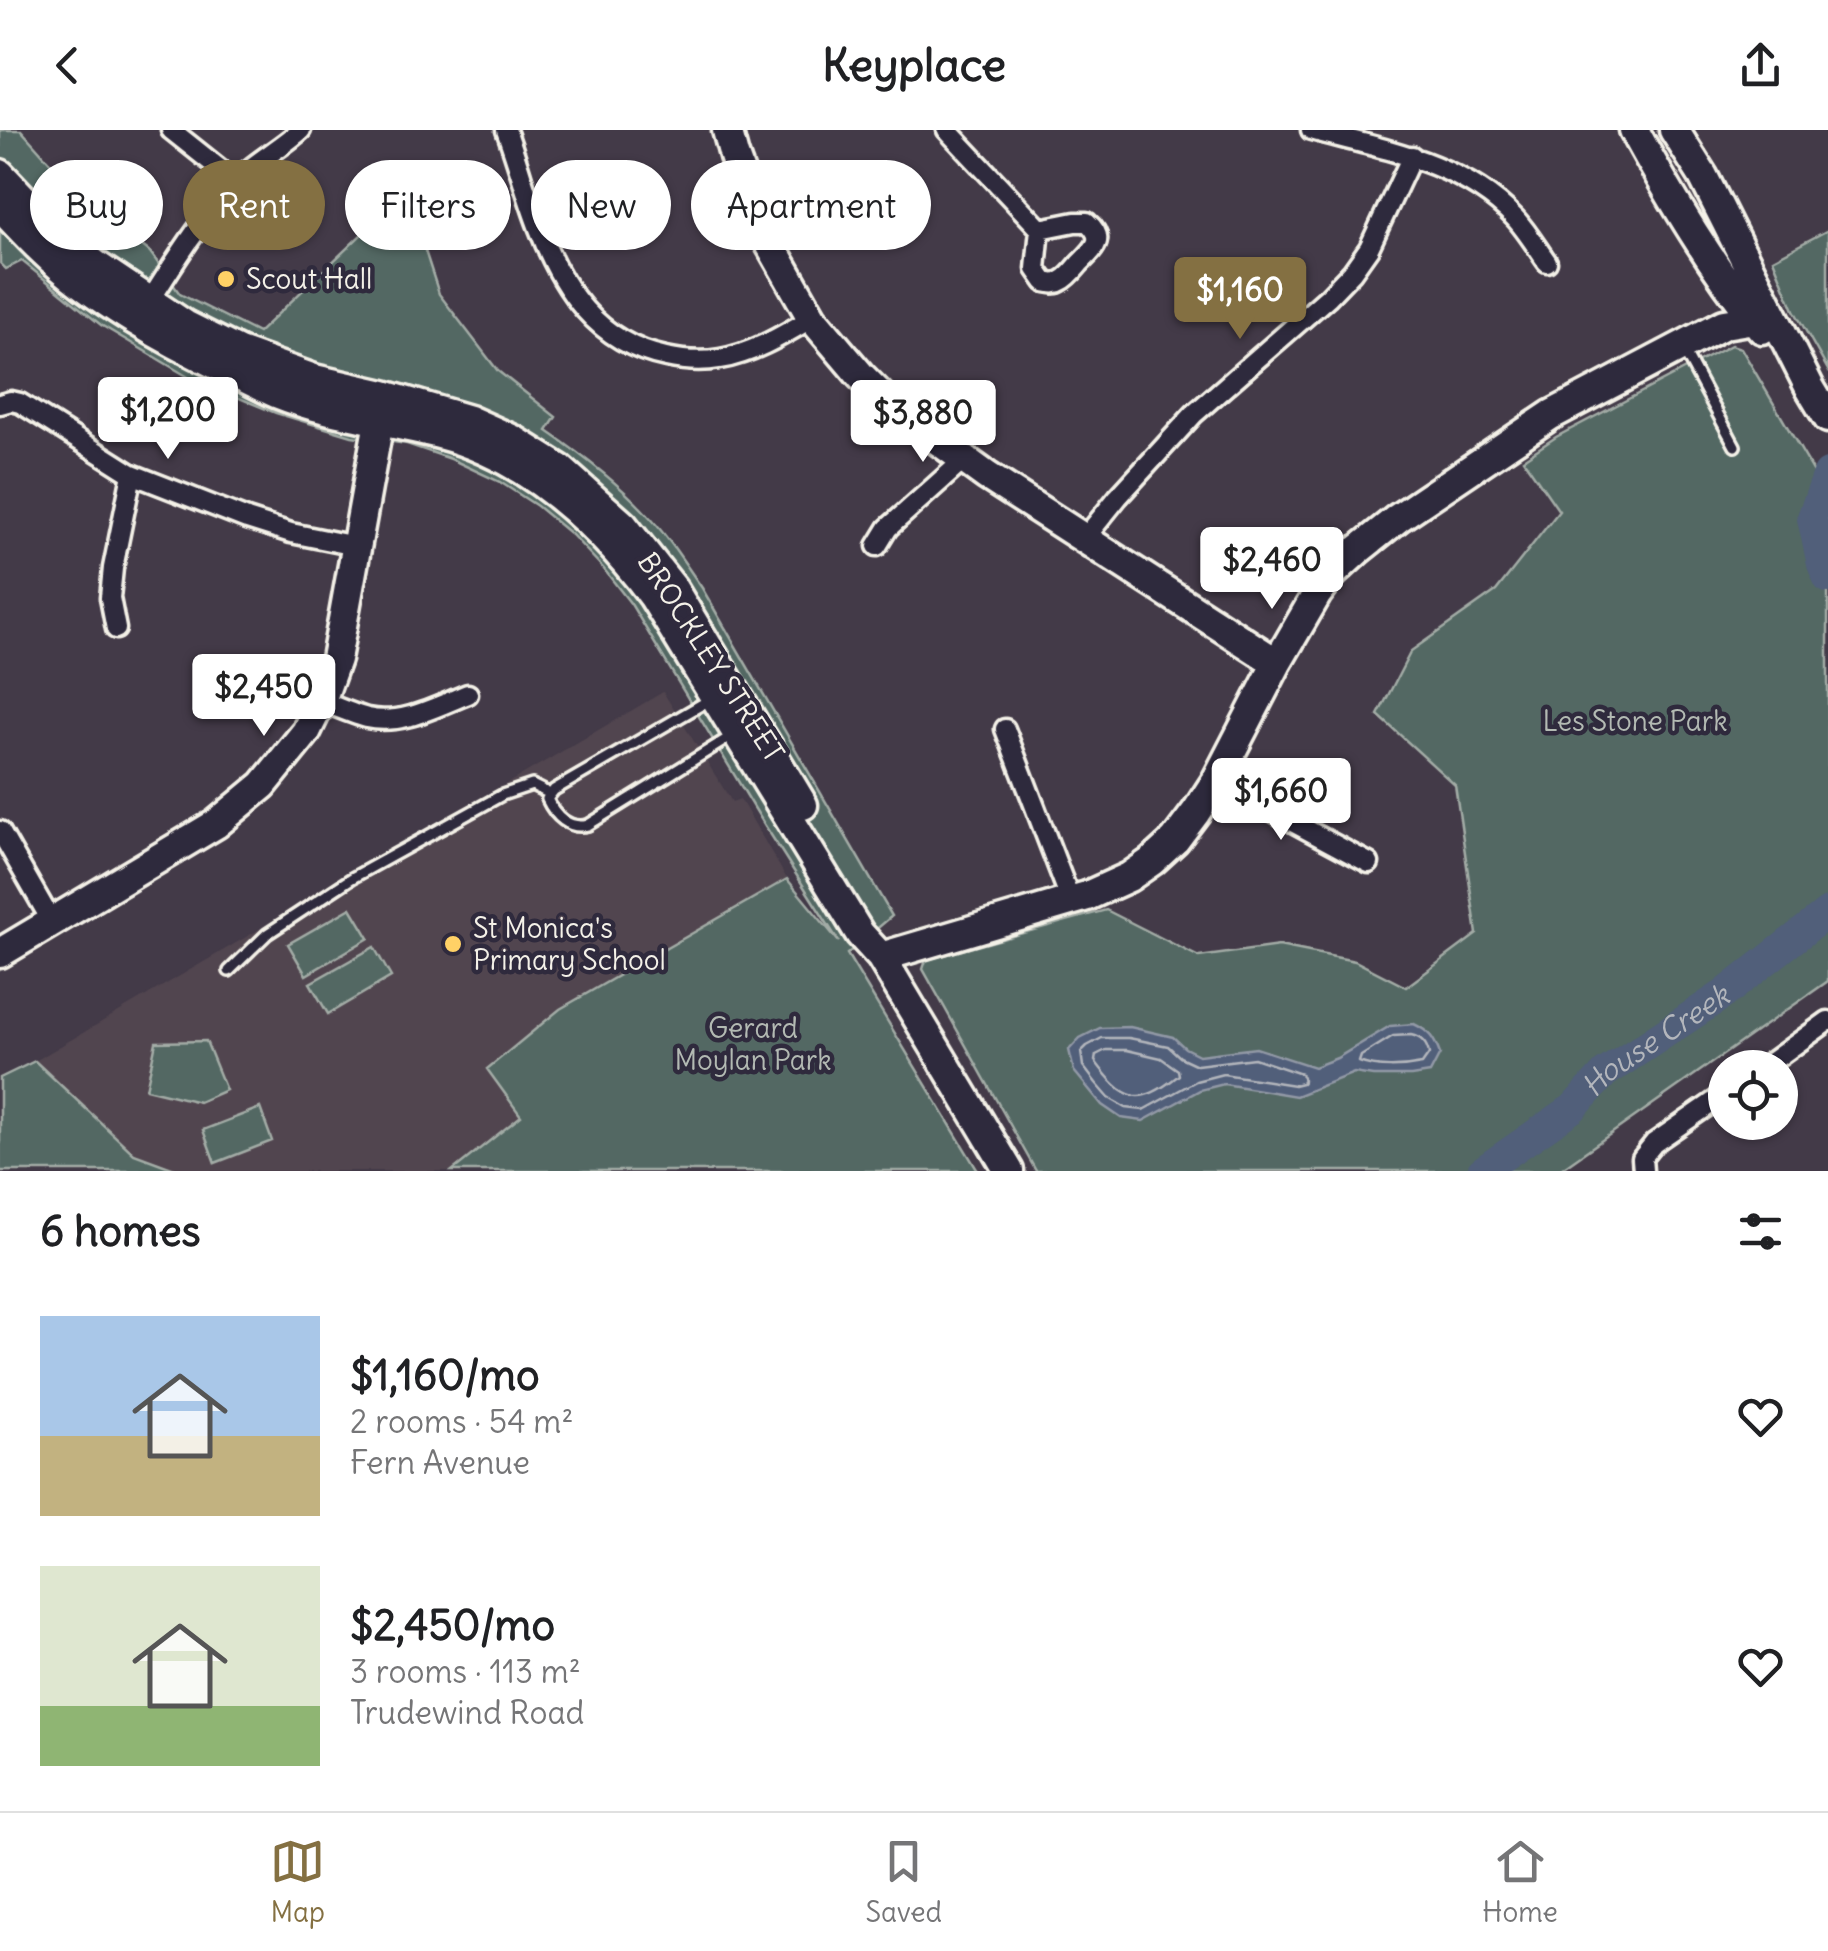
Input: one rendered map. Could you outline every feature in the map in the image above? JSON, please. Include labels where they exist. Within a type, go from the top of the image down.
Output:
[{"type":"main road","points":[[727,130],[758,223],[812,318],[892,407],[964,460],[1277,663]]},
{"type":"main road","points":[[1634,130],[1708,256],[1753,306],[1828,418]]},
{"type":"main road","points":[[1674,130],[1703,176],[1753,306]]},
{"type":"main road","name":"BROCKLEY STREET","points":[[0,174],[60,237],[145,311]]},
{"type":"main road","name":"BROCKLEY STREET","points":[[0,207],[44,252],[95,293],[184,324],[239,352],[495,454],[571,504],[639,577],[714,697],[746,727]]},
{"type":"main road","points":[[881,957],[1087,896],[1152,861],[1175,840],[1216,781],[1277,663],[1333,573],[1398,518],[1551,414],[1753,306]]},
{"type":"main road","points":[[0,953],[216,824],[277,770],[306,732],[322,702],[336,659],[382,408]]},
{"type":"main road","name":"BROCKLEY STREET","points":[[382,408],[469,420],[514,440],[560,469],[623,525],[672,588],[860,934],[881,957],[1009,1171]]},
{"type":"street","points":[[171,130],[208,160]]},
{"type":"street","points":[[264,160],[300,130]]},
{"type":"street","points":[[506,130],[552,259],[570,291],[605,332],[640,350],[662,356],[687,361],[719,360],[773,341],[812,318]]},
{"type":"street","points":[[947,130],[1040,229]]},
{"type":"street","points":[[1311,130],[1440,167],[1489,195],[1516,219],[1547,262]]},
{"type":"street","points":[[1085,538],[1194,414],[1328,298],[1352,272],[1368,248],[1412,156]]},
{"type":"street","points":[[145,311],[183,249]]},
{"type":"street","points":[[0,404],[20,403],[132,474],[247,519],[356,546]]},
{"type":"street","points":[[877,546],[888,528],[964,460]]},
{"type":"street","points":[[116,629],[110,598],[113,568],[132,474]]},
{"type":"street","points":[[322,702],[365,717],[390,719],[424,712],[468,694]]},
{"type":"street","points":[[1005,728],[1071,901]]},
{"type":"street","points":[[1216,781],[1369,864]]},
{"type":"street","points":[[0,831],[52,922]]},
{"type":"street","points":[[1788,1050],[1828,1021]]},
{"type":"street","points":[[1642,1164],[1654,1144],[1708,1106]]},
{"type":"lane","points":[[1682,347],[1735,446]]},
{"type":"lane","points":[[714,697],[550,794],[547,800],[554,812],[579,828],[588,825],[746,727]]},
{"type":"lane","points":[[229,971],[267,934],[352,878],[502,795],[532,786],[550,794]]},
{"type":"shaded area","name":"St Monica's Primary School","points":[[663,692],[732,802],[740,799],[787,879],[560,1009],[488,1068],[522,1115],[452,1171],[180,1171],[134,1154],[35,1061]]},
{"type":"green space","name":"Gerard Moylan Park","points":[[0,130],[21,130],[48,160],[30,160],[30,250],[147,250],[180,294],[258,333],[345,250],[425,250],[439,294],[498,371],[556,417],[547,431],[634,501],[661,530],[702,588],[892,916],[847,954],[978,1171],[452,1171],[521,1116],[487,1069],[560,1009],[787,879],[839,942],[631,604],[572,535],[537,506],[500,482],[451,459],[407,444],[352,436],[276,413],[190,378],[101,325],[22,261],[6,269],[0,263]]},
{"type":"green space","points":[[1828,230],[1828,370],[1794,310],[1773,259]]},
{"type":"green space","name":"Les Stone Park","points":[[1731,345],[1741,348],[1828,496],[1828,981],[1730,1050],[1708,1050],[1708,1065],[1558,1171],[1036,1171],[923,969],[926,960],[1106,910],[1199,957],[1279,946],[1355,961],[1406,987],[1477,934],[1455,785],[1378,715],[1411,651],[1496,591],[1559,511],[1523,459],[1556,437]]},
{"type":"green space","points":[[351,908],[369,938],[306,975],[288,944]]},
{"type":"green space","points":[[374,947],[391,977],[328,1014],[310,983]]},
{"type":"green space","points":[[206,1041],[226,1090],[199,1102],[146,1089],[156,1042]]},
{"type":"green space","points":[[35,1061],[134,1154],[180,1171],[0,1171],[0,1078]]},
{"type":"green space","points":[[260,1108],[272,1141],[215,1163],[203,1130]]},
{"type":"water","points":[[1414,1024],[1424,1029],[1440,1054],[1430,1073],[1354,1073],[1296,1096],[1224,1084],[1200,1090],[1143,1121],[1121,1118],[1102,1105],[1074,1071],[1069,1050],[1080,1038],[1100,1028],[1130,1027],[1173,1037],[1199,1055],[1256,1048],[1314,1067],[1390,1026]]},
{"type":"waterway","name":"House Creek","points":[[1828,474],[1812,518],[1828,578]]},
{"type":"waterway","name":"House Creek","points":[[1482,1171],[1573,1108],[1605,1073],[1724,994],[1828,912]]},
{"type":"place","name":"Scout Hall","points":[[226,279]]},
{"type":"place","name":"St Monica's Primary School","points":[[453,944]]}]
